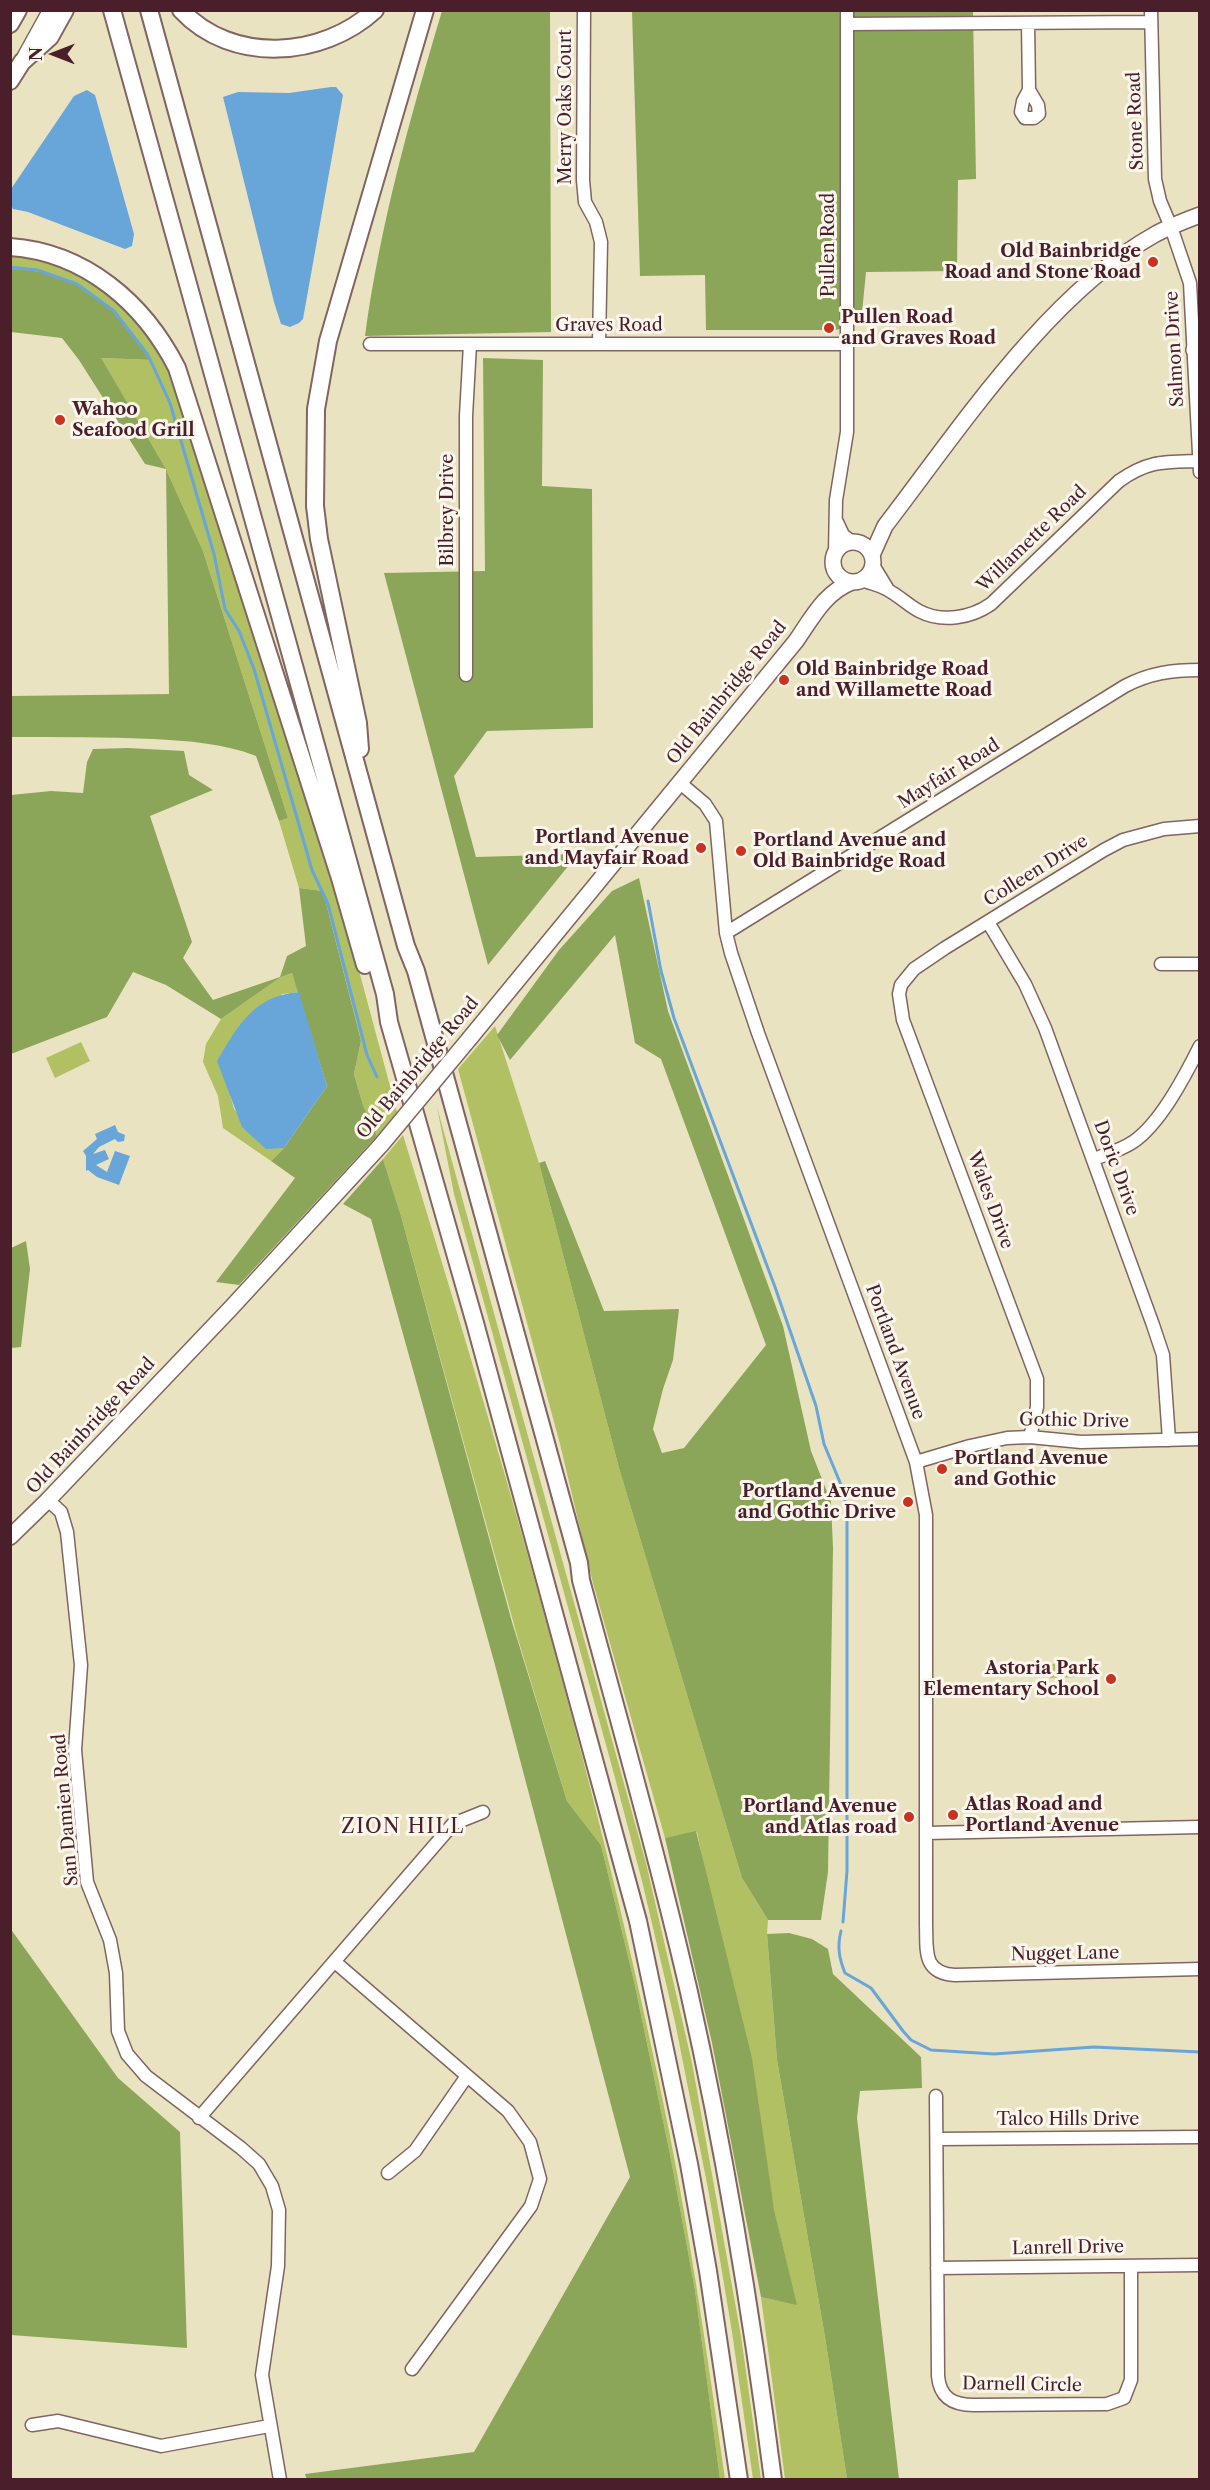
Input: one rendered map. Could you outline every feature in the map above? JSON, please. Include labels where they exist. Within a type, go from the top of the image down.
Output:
[{"type":"highway","points":[[10,24],[18,10]]},
{"type":"highway","points":[[10,81],[22,62],[50,37],[65,10]]},
{"type":"highway","points":[[112,10],[283,621],[385,994],[389,1022],[485,1357],[638,1921],[689,2164],[708,2271],[739,2480]]},
{"type":"highway","points":[[149,10],[570,1530],[581,1580],[648,1825],[684,1971],[722,2161],[748,2305],[773,2480]]},
{"type":"highway","points":[[181,10],[209,31],[250,47],[271,50],[314,45],[356,28],[375,10]]},
{"type":"highway","points":[[361,780],[358,723],[319,539],[315,506],[316,409],[328,341],[425,10]]},
{"type":"highway","points":[[10,247],[40,252],[75,263],[115,289],[132,303],[151,325],[177,368],[333,855],[374,996],[389,1022]]},
{"type":"main road","points":[[22,62],[51,10]]},
{"type":"main road","points":[[885,526],[855,542],[842,545],[835,553],[833,562],[836,572],[842,579],[856,581],[867,577],[885,526],[1006,369],[1057,313],[1109,266],[1153,236],[1200,215]]},
{"type":"main road","points":[[1194,350],[1200,332]]},
{"type":"main road","points":[[855,542],[867,548],[872,560]]},
{"type":"main road","name":"Old Bainbridge Road","points":[[826,598],[836,572]]},
{"type":"main road","name":"Old Bainbridge Road","points":[[10,1537],[48,1500],[381,1145],[796,640],[826,598],[839,586],[856,581]]},
{"type":"street","name":"Merry Oaks Court","points":[[584,10],[583,180],[585,202],[596,222],[601,242],[599,344]]},
{"type":"street","name":"Pullen Road","points":[[835,553],[835,515],[846,448],[847,10]]},
{"type":"street","points":[[847,24],[1028,23],[1151,16]]},
{"type":"street","name":"Stone Road","points":[[1151,16],[1155,179],[1160,201],[1171,227]]},
{"type":"street","points":[[1028,23],[1029,90]]},
{"type":"street","name":"Salmon Drive","points":[[1171,227],[1190,283],[1200,472]]},
{"type":"street","name":"Graves Road","points":[[370,344],[847,344]]},
{"type":"street","name":"Bilbrey Drive","points":[[466,675],[466,416],[470,344]]},
{"type":"street","name":"Willamette Road","points":[[856,581],[888,589],[921,612],[933,616],[959,617],[981,611],[1119,481],[1144,466],[1159,462],[1199,461]]},
{"type":"street","points":[[835,515],[838,527],[855,542]]},
{"type":"street","name":"Willamette Road","points":[[872,560],[888,589]]},
{"type":"street","name":"Mayfair Road","points":[[726,933],[1125,686],[1157,672],[1200,670]]},
{"type":"street","name":"Portland Avenue","points":[[679,782],[705,804],[716,821],[726,933],[758,1033],[916,1462],[926,1515],[927,1951],[933,1969]]},
{"type":"street","name":"Colleen Drive","points":[[905,978],[914,969],[988,922],[1123,840],[1164,829],[1200,826]]},
{"type":"street","name":"Doric Drive","points":[[988,922],[1030,995],[1094,1159],[1163,1356],[1169,1440]]},
{"type":"street","points":[[1161,964],[1200,964]]},
{"type":"street","name":"Wales Drive","points":[[905,978],[899,994],[903,1020],[1037,1379],[1037,1407],[1030,1437]]},
{"type":"street","points":[[1094,1159],[1125,1147],[1145,1133],[1189,1068],[1200,1047]]},
{"type":"street","name":"Gothic Drive","points":[[916,1462],[1007,1438],[1030,1437],[1081,1442],[1200,1439]]},
{"type":"street","name":"San Damien Road","points":[[48,1500],[61,1512],[67,1532],[81,1665],[75,1750],[87,1882],[110,1940],[116,1973],[118,2031],[127,2054],[146,2076],[259,2164],[272,2186],[279,2210],[278,2266],[262,2375],[280,2480]]},
{"type":"street","points":[[199,2118],[453,1824],[483,1812]]},
{"type":"street","points":[[926,1833],[1200,1827]]},
{"type":"street","points":[[335,1962],[508,2111],[531,2142],[540,2180],[531,2206],[412,2368]]},
{"type":"street","name":"Nugget Lane","points":[[933,1969],[944,1974],[955,1975],[1200,1969]]},
{"type":"street","points":[[388,2173],[414,2151],[467,2076]]},
{"type":"street","name":"Darnell Circle","points":[[936,2096],[938,2376],[939,2387],[946,2398],[964,2405],[1107,2404],[1124,2398],[1131,2380],[1131,2266]]},
{"type":"street","name":"Talco Hills Drive","points":[[936,2139],[1200,2137]]},
{"type":"street","name":"Lanrell Drive","points":[[937,2268],[1200,2265]]},
{"type":"street","points":[[32,2425],[58,2421],[161,2446],[269,2426]]},
{"type":"green space","points":[[442,11],[550,11],[551,332],[365,336],[379,253],[397,172]]},
{"type":"green space","points":[[632,11],[973,11],[976,179],[958,180],[957,271],[866,272],[861,323],[836,330],[706,330],[705,275],[640,276]]},
{"type":"green space","points":[[11,251],[46,257],[115,293],[164,352],[315,807],[397,1112],[377,1136],[363,1105],[354,1074],[361,1041],[323,891],[299,888],[279,821],[288,818],[203,551],[166,469],[100,358],[151,360],[11,270]]},
{"type":"green space","points":[[11,269],[35,271],[75,284],[109,308],[138,341],[152,360],[101,358],[166,469],[145,464],[79,360],[62,338],[11,332]]},
{"type":"green space","points":[[483,358],[543,360],[542,486],[592,489],[593,728],[487,731],[454,776],[476,857],[578,854],[488,965],[384,573],[485,571]]},
{"type":"green space","points":[[166,469],[203,551],[288,818],[279,821],[256,756],[231,748],[166,740],[11,737],[11,696],[169,694]]},
{"type":"green space","points":[[93,749],[184,751],[189,775],[213,790],[150,816],[192,942],[183,958],[213,1000],[280,977],[287,956],[306,946],[299,888],[323,891],[361,1041],[354,1074],[363,1105],[377,1136],[239,1285],[216,1282],[295,1178],[271,1161],[284,1148],[327,1086],[292,973],[281,977],[221,1019],[166,985],[133,972],[107,1017],[11,1054],[11,795],[51,791],[83,793],[87,762]]},
{"type":"green space","points":[[639,878],[668,1011],[783,1326],[811,1451],[831,1502],[833,1548],[828,1872],[821,1920],[768,1920],[742,1878],[619,1468],[539,1163],[545,1161],[604,1311],[679,1309],[673,1360],[653,1429],[662,1453],[684,1448],[766,1345],[661,1059],[635,1043],[615,935],[510,1060],[497,1035],[559,950],[612,891]]},
{"type":"green space","points":[[292,973],[299,992],[282,994],[228,1087],[234,1109],[266,1148],[284,1148],[271,1161],[223,1128],[218,1096],[203,1062],[206,1044],[221,1019],[281,977]]},
{"type":"green space","points":[[495,1026],[539,1163],[619,1468],[742,1878],[768,1920],[767,1934],[777,2060],[847,2479],[785,2479],[761,2297],[796,2304],[774,2209],[697,1832],[665,1838],[593,1583],[560,1444],[458,1069]]},
{"type":"green space","points":[[81,1042],[90,1061],[55,1078],[46,1058]]},
{"type":"green space","points":[[437,1107],[646,1863],[692,2063],[741,2336],[761,2479],[753,2479],[709,2194],[675,2022],[643,1885],[454,1194]]},
{"type":"green space","points":[[403,1135],[509,1487],[574,1724],[633,1962],[678,2181],[725,2479],[720,2479],[695,2290],[670,2154],[634,1981],[601,1845],[567,1801],[518,1639],[401,1216],[383,1159]]},
{"type":"green space","points":[[383,1159],[401,1216],[512,1622],[567,1801],[601,1845],[634,1981],[670,2154],[695,2290],[720,2479],[307,2480],[305,2474],[474,2452],[630,2177],[495,1665],[371,1219],[343,1204]]},
{"type":"green space","points":[[26,1241],[30,1269],[21,1347],[11,1348],[11,1248]]},
{"type":"green space","points":[[1077,1663],[1078,1677],[1050,1678],[1050,1664]]},
{"type":"green space","points":[[696,1831],[752,2058],[774,2209],[797,2305],[761,2297],[712,2043],[665,1838]]},
{"type":"green space","points":[[10,1928],[118,2078],[180,2132],[187,2348],[11,2335]]},
{"type":"green space","points":[[789,1933],[812,1939],[828,1949],[833,1974],[921,2057],[922,2088],[860,2091],[857,2118],[899,2479],[847,2479],[777,2060],[767,1934]]},
{"type":"water","points":[[336,87],[343,95],[303,319],[290,327],[281,324],[274,302],[223,97],[238,92],[289,93]]},
{"type":"water","points":[[87,90],[95,95],[134,234],[132,246],[125,249],[28,212],[13,209],[11,205],[11,189],[74,96]]},
{"type":"water","points":[[299,992],[327,1086],[284,1148],[266,1149],[242,1127],[217,1061],[240,1025],[258,1006],[283,995]]},
{"type":"water","points":[[115,1125],[118,1132],[125,1135],[124,1141],[118,1142],[115,1139],[99,1147],[93,1154],[105,1150],[109,1159],[96,1165],[107,1172],[115,1151],[130,1156],[119,1185],[86,1171],[86,1156],[83,1151],[97,1139],[95,1134]]},
{"type":"waterway","points":[[10,267],[37,270],[77,284],[114,311],[148,355],[170,403],[214,554],[225,609],[239,631],[254,669],[312,870],[328,904],[367,1055],[377,1077]]},
{"type":"waterway","points":[[648,901],[661,971],[674,1018],[775,1287],[816,1406],[824,1444],[844,1492],[847,1519],[847,1871],[843,1922]]},
{"type":"waterway","points":[[841,1931],[839,1952],[845,1973],[871,1988],[911,2040],[931,2050],[994,2054],[1094,2047],[1200,2052]]},
{"type":"place","name":"Old Bainbridge Road and Stone Road","points":[[1153,262]]},
{"type":"place","name":"Pullen Road and Graves Road","points":[[829,328]]},
{"type":"place","name":"Wahoo Seafood Grill","points":[[60,420]]},
{"type":"place","name":"Old Bainbridge Road and Willamette Road","points":[[784,680]]},
{"type":"place","name":"Portland Avenue and Mayfair Road","points":[[701,848]]},
{"type":"place","name":"Portland Avenue and Old Bainbridge Road","points":[[741,851]]},
{"type":"place","name":"Portland Avenue and Gothic","points":[[942,1469]]},
{"type":"place","name":"Portland Avenue and Gothic Drive","points":[[908,1502]]},
{"type":"place","name":"Astoria Park Elementary School","points":[[1111,1679]]},
{"type":"place","name":"Atlas Road and Portland Avenue","points":[[953,1815]]},
{"type":"place","name":"Portland Avenue and Atlas road","points":[[909,1817]]},
{"type":"district","name":"ZION HILL","points":[[403,1827]]}]
